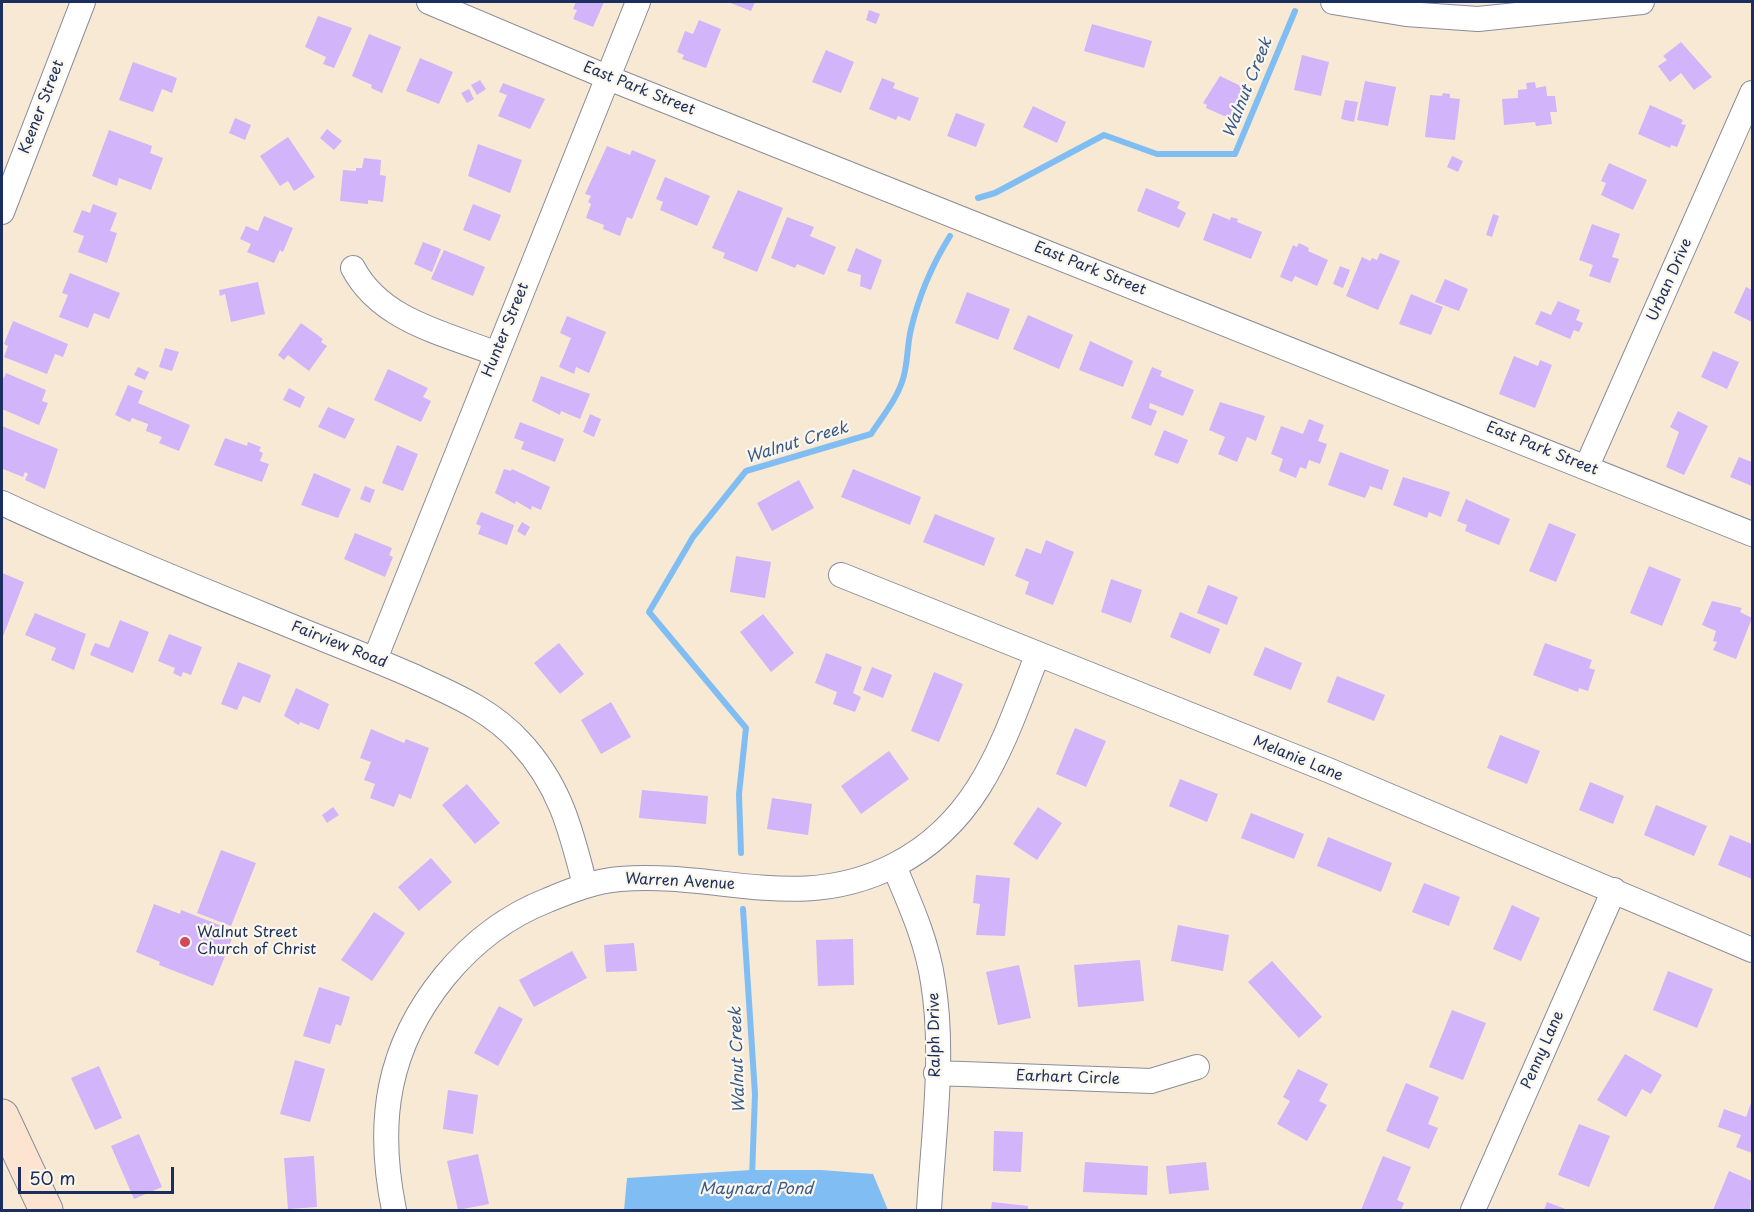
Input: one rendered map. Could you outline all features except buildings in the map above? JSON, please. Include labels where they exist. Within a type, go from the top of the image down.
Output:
[{"type":"main road","points":[[2,1116],[46,1210]]},
{"type":"street","name":"Keener Street","points":[[2,212],[83,2]]},
{"type":"street","name":"East Park Street","points":[[429,2],[607,77],[1587,466],[1752,534]]},
{"type":"street","name":"Hunter Street","points":[[375,659],[639,2]]},
{"type":"street","points":[[1333,2],[1406,14],[1478,19],[1642,2]]},
{"type":"street","name":"Urban Drive","points":[[1587,466],[1752,93]]},
{"type":"street","points":[[353,268],[367,291],[387,309],[497,354]]},
{"type":"street","name":"Fairview Road","points":[[2,503],[150,568],[375,659],[484,710],[519,740],[542,771],[568,819],[585,885]]},
{"type":"street","name":"Melanie Lane","points":[[841,575],[1037,656],[1328,771],[1752,950]]},
{"type":"street","name":"Warren Avenue","points":[[394,1210],[385,1157],[388,1094],[396,1061],[410,1026],[422,1005],[463,955],[500,924],[532,906],[585,885],[618,879],[647,878],[804,891],[833,888],[894,866],[936,838],[972,801],[998,755],[1037,656]]},
{"type":"street","name":"Ralph Drive","points":[[894,866],[920,927],[934,983],[936,1073],[930,1210]]},
{"type":"street","name":"Penny Lane","points":[[1473,1210],[1614,890]]},
{"type":"street","name":"Earhart Circle","points":[[936,1073],[1151,1081],[1197,1067]]},
{"type":"water","name":"Maynard Pond","points":[[751,1170],[821,1170],[873,1174],[888,1210],[624,1210],[627,1178]]},
{"type":"waterway","name":"Walnut Creek","points":[[978,198],[995,193],[1104,135],[1157,154],[1235,154],[1295,11]]},
{"type":"waterway","name":"Walnut Creek","points":[[741,853],[739,794],[746,728],[649,612],[693,537],[746,471],[871,434],[889,408],[903,379],[911,329],[918,304],[937,258],[950,236]]},
{"type":"waterway","name":"Walnut Creek","points":[[743,909],[755,1094],[752,1177]]},
{"type":"place","name":"Walnut Street Church of Christ","points":[[185,942]]}]
